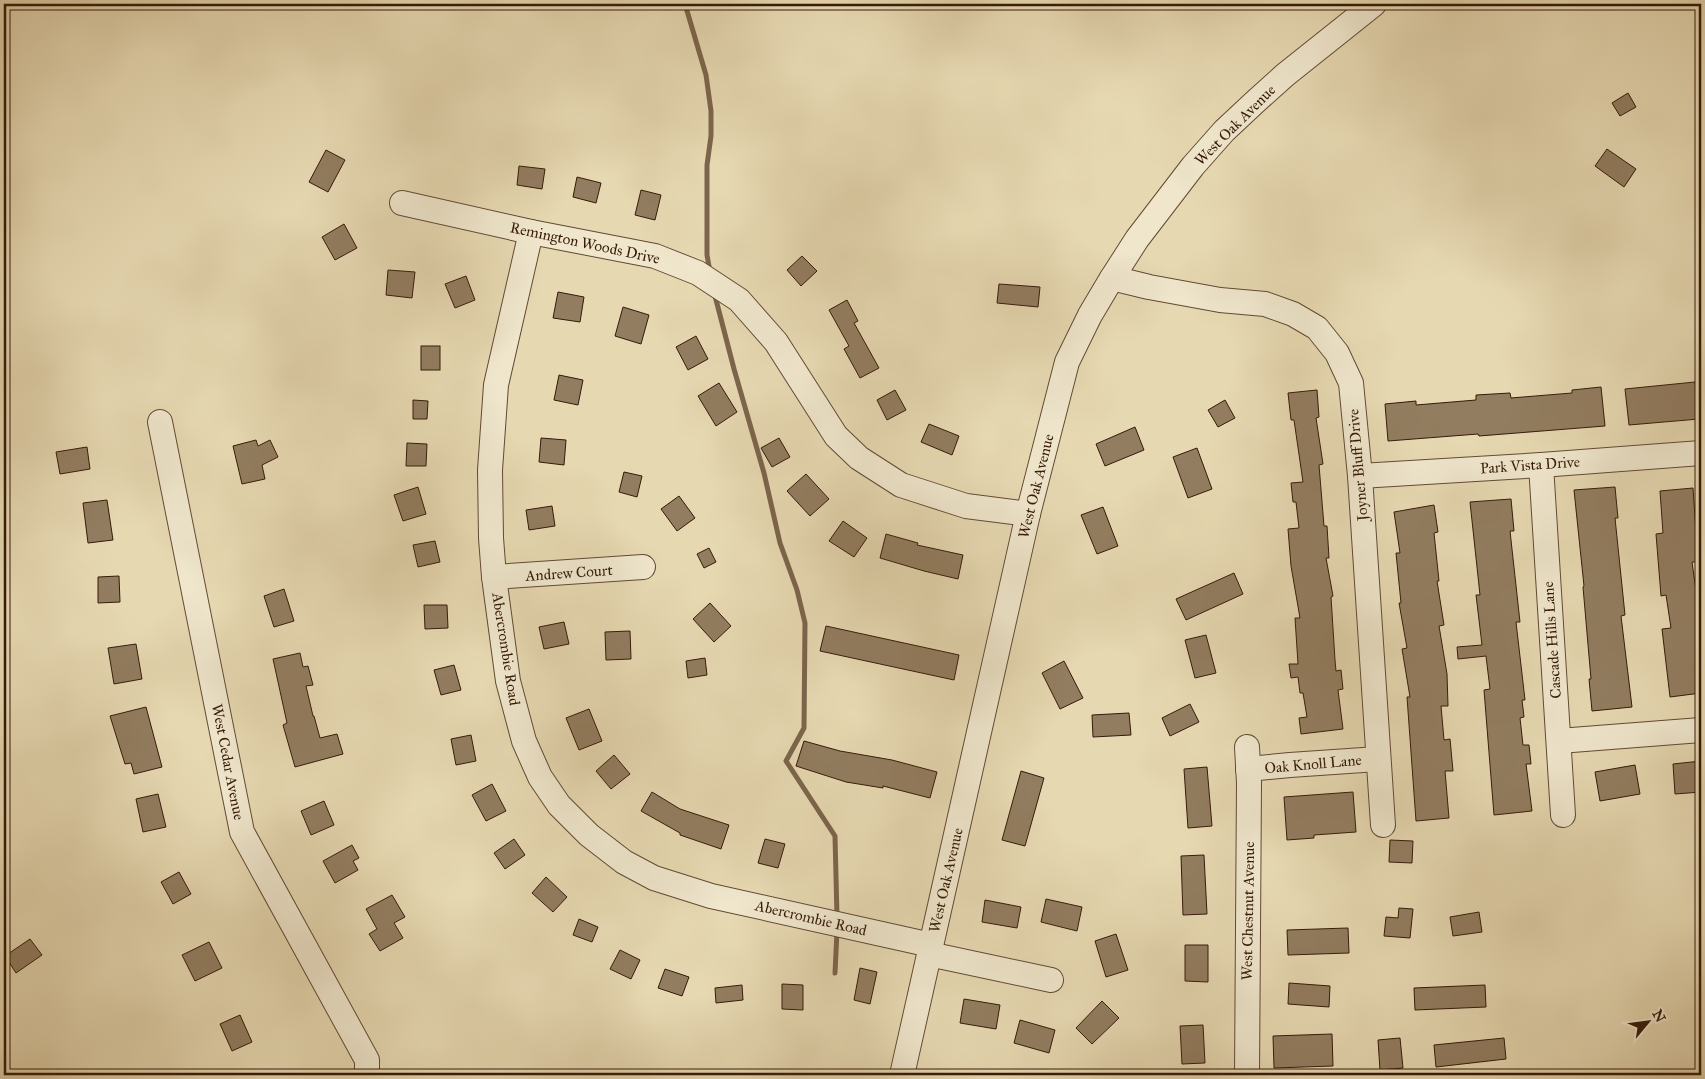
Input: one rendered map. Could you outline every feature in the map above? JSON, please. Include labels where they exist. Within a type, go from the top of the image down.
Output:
[{"type":"street","name":"West Oak Avenue","points":[[902,1075],[1028,514],[1067,362],[1090,315],[1137,239],[1193,166],[1224,131],[1285,76],[1374,4]]},
{"type":"street","name":"Remington Woods Drive","points":[[402,203],[531,232],[655,256],[698,273],[740,300],[776,342],[836,436],[859,458],[901,485],[910,488],[966,506],[1028,514]]},
{"type":"street","name":"Abercrombie Road","points":[[531,232],[496,385],[490,470],[491,538],[494,577],[508,681],[524,741],[540,777],[560,804],[589,835],[624,862],[654,878],[712,896],[1051,980]]},
{"type":"street","name":"Joyner Bluff Drive","points":[[1112,278],[1220,300],[1265,304],[1293,314],[1317,328],[1337,353],[1351,383],[1360,476],[1382,825]]},
{"type":"street","name":"West Cedar Avenue","points":[[160,422],[242,832],[367,1060],[368,1075]]},
{"type":"street","name":"Park Vista Drive","points":[[1360,476],[1701,453]]},
{"type":"street","name":"Cascade Hills Lane","points":[[1541,465],[1563,815]]},
{"type":"street","name":"Andrew Court","points":[[494,577],[643,568]]},
{"type":"street","points":[[1559,741],[1701,730]]},
{"type":"street","name":"Oak Knoll Lane","points":[[1248,758],[1378,758]]},
{"type":"street","name":"West Chestnut Avenue","points":[[1247,1075],[1248,758]]},
{"type":"building","points":[[1628,93],[1636,107],[1620,116],[1612,103]]},
{"type":"building","points":[[1607,149],[1636,169],[1624,187],[1595,166]]},
{"type":"building","points":[[326,150],[345,160],[328,192],[309,182]]},
{"type":"building","points":[[519,166],[545,169],[542,189],[517,185]]},
{"type":"building","points":[[577,177],[601,183],[596,203],[573,197]]},
{"type":"building","points":[[641,190],[661,195],[655,220],[635,215]]},
{"type":"building","points":[[344,224],[357,248],[335,260],[322,237]]},
{"type":"building","points":[[802,256],[817,271],[801,286],[787,270]]},
{"type":"building","points":[[388,270],[415,272],[412,298],[386,295]]},
{"type":"building","points":[[466,276],[475,300],[455,308],[445,284]]},
{"type":"building","points":[[999,284],[1040,287],[1038,307],[997,303]]},
{"type":"building","points":[[558,292],[584,297],[580,322],[553,318]]},
{"type":"building","points":[[847,300],[858,321],[854,323],[879,368],[860,378],[844,349],[849,346],[829,310]]},
{"type":"building","points":[[623,307],[649,315],[641,344],[615,336]]},
{"type":"building","points":[[696,336],[708,359],[688,370],[676,347]]},
{"type":"building","points":[[421,346],[440,346],[440,370],[421,370]]},
{"type":"building","points":[[559,375],[583,380],[578,405],[554,400]]},
{"type":"building","points":[[1695,382],[1699,419],[1629,425],[1625,389]]},
{"type":"building","points":[[719,383],[737,412],[716,426],[698,396]]},
{"type":"building","points":[[1601,387],[1605,426],[1388,441],[1385,404],[1416,401],[1416,405],[1476,400],[1476,395],[1510,393],[1511,398],[1572,393],[1572,390]]},
{"type":"building","points":[[895,390],[906,410],[887,420],[877,400]]},
{"type":"building","points":[[1317,390],[1319,417],[1316,418],[1323,464],[1319,465],[1324,526],[1327,526],[1329,558],[1326,558],[1333,596],[1331,597],[1336,671],[1341,670],[1343,689],[1338,690],[1343,729],[1301,734],[1299,718],[1307,717],[1303,693],[1300,693],[1298,677],[1291,678],[1289,664],[1298,664],[1295,618],[1300,618],[1291,566],[1288,529],[1299,528],[1296,502],[1293,502],[1291,483],[1303,482],[1294,420],[1291,420],[1288,393]]},
{"type":"building","points":[[413,400],[428,401],[427,419],[413,419]]},
{"type":"building","points":[[1225,400],[1235,418],[1218,427],[1208,410]]},
{"type":"building","points":[[929,424],[959,436],[952,455],[921,442]]},
{"type":"building","points":[[1135,427],[1144,450],[1105,466],[1096,444]]},
{"type":"building","points":[[541,438],[566,440],[564,465],[539,462]]},
{"type":"building","points":[[779,438],[790,457],[772,467],[761,448]]},
{"type":"building","points":[[256,440],[258,446],[270,440],[278,457],[262,465],[265,479],[242,484],[233,446]]},
{"type":"building","points":[[407,443],[427,444],[426,466],[406,466]]},
{"type":"building","points":[[87,447],[90,469],[60,474],[56,452]]},
{"type":"building","points":[[1197,448],[1212,489],[1188,498],[1173,457]]},
{"type":"building","points":[[624,472],[642,476],[637,497],[619,492]]},
{"type":"building","points":[[806,474],[829,499],[810,516],[787,491]]},
{"type":"building","points":[[418,487],[426,514],[403,521],[394,495]]},
{"type":"building","points":[[1615,487],[1618,518],[1615,518],[1625,615],[1621,616],[1632,707],[1592,711],[1584,586],[1574,490]]},
{"type":"building","points":[[1693,488],[1698,562],[1692,562],[1701,627],[1701,693],[1670,697],[1662,629],[1671,628],[1666,595],[1661,596],[1656,534],[1663,533],[1660,491]]},
{"type":"building","points":[[679,496],[695,518],[677,531],[661,509]]},
{"type":"building","points":[[1511,499],[1514,531],[1510,531],[1520,622],[1516,622],[1525,700],[1522,700],[1524,717],[1520,718],[1523,745],[1529,745],[1531,764],[1526,764],[1532,811],[1494,815],[1484,690],[1490,689],[1486,656],[1458,659],[1457,647],[1482,645],[1476,595],[1480,595],[1470,502]]},
{"type":"building","points":[[107,500],[113,540],[88,543],[83,503]]},
{"type":"building","points":[[1434,505],[1438,532],[1434,533],[1439,581],[1437,581],[1444,625],[1439,626],[1447,674],[1448,706],[1441,706],[1444,740],[1450,739],[1453,771],[1445,771],[1449,818],[1416,821],[1407,697],[1410,697],[1402,649],[1407,648],[1399,603],[1401,603],[1396,553],[1400,553],[1394,512]]},
{"type":"building","points":[[552,506],[555,526],[529,530],[526,510]]},
{"type":"building","points":[[1103,507],[1118,546],[1097,554],[1081,515]]},
{"type":"building","points":[[843,521],[867,538],[854,557],[829,541]]},
{"type":"building","points":[[886,534],[918,543],[917,545],[963,555],[958,579],[880,558]]},
{"type":"building","points":[[435,541],[440,562],[418,567],[413,545]]},
{"type":"building","points":[[709,548],[716,562],[704,568],[697,554]]},
{"type":"building","points":[[1234,573],[1243,594],[1186,620],[1176,599]]},
{"type":"building","points":[[119,576],[120,602],[98,603],[98,577]]},
{"type":"building","points":[[284,589],[294,621],[274,627],[264,596]]},
{"type":"building","points":[[710,603],[731,626],[714,642],[693,619]]},
{"type":"building","points":[[424,605],[447,605],[448,628],[425,629]]},
{"type":"building","points":[[564,622],[569,644],[544,649],[539,627]]},
{"type":"building","points":[[826,626],[959,655],[954,680],[820,651]]},
{"type":"building","points":[[630,631],[631,659],[606,660],[605,632]]},
{"type":"building","points":[[1206,635],[1216,673],[1195,678],[1185,640]]},
{"type":"building","points":[[136,644],[142,679],[114,684],[108,648]]},
{"type":"building","points":[[300,653],[303,667],[308,666],[313,685],[306,686],[320,738],[337,734],[343,754],[295,767],[283,725],[287,723],[273,659]]},
{"type":"building","points":[[705,658],[707,675],[688,678],[686,661]]},
{"type":"building","points":[[1064,661],[1083,698],[1060,709],[1042,673]]},
{"type":"building","points":[[454,665],[461,690],[441,695],[434,670]]},
{"type":"building","points":[[1190,704],[1199,722],[1170,736],[1162,718]]},
{"type":"building","points":[[146,707],[162,767],[134,774],[131,763],[125,764],[110,716]]},
{"type":"building","points":[[589,709],[602,741],[579,750],[566,718]]},
{"type":"building","points":[[1129,713],[1131,735],[1093,737],[1092,715]]},
{"type":"building","points":[[471,735],[476,761],[456,765],[451,739]]},
{"type":"building","points":[[804,741],[840,751],[892,760],[937,772],[930,798],[883,786],[883,788],[846,782],[796,766]]},
{"type":"building","points":[[614,755],[630,774],[611,789],[596,771]]},
{"type":"building","points":[[1701,761],[1701,792],[1675,794],[1673,764]]},
{"type":"building","points":[[1635,765],[1640,794],[1600,801],[1595,772]]},
{"type":"building","points":[[1207,767],[1212,826],[1188,828],[1184,769]]},
{"type":"building","points":[[1021,771],[1044,778],[1025,846],[1002,840]]},
{"type":"building","points":[[492,784],[506,811],[486,821],[472,795]]},
{"type":"building","points":[[652,792],[680,809],[729,825],[721,849],[680,835],[680,833],[641,811]]},
{"type":"building","points":[[1353,792],[1356,832],[1314,835],[1314,838],[1287,840],[1284,797]]},
{"type":"building","points":[[158,794],[166,827],[143,832],[136,799]]},
{"type":"building","points":[[324,801],[334,825],[311,835],[301,811]]},
{"type":"building","points":[[514,839],[525,855],[505,869],[494,853]]},
{"type":"building","points":[[765,839],[785,844],[778,868],[758,863]]},
{"type":"building","points":[[1390,840],[1413,841],[1412,863],[1389,862]]},
{"type":"building","points":[[352,845],[359,858],[353,861],[358,870],[335,883],[323,861]]},
{"type":"building","points":[[1204,855],[1207,914],[1183,915],[1181,856]]},
{"type":"building","points":[[179,872],[191,894],[173,904],[161,882]]},
{"type":"building","points":[[546,877],[567,897],[553,912],[532,893]]},
{"type":"building","points":[[392,895],[405,917],[394,923],[403,938],[380,951],[369,934],[377,929],[366,909]]},
{"type":"building","points":[[1046,899],[1082,907],[1077,931],[1041,922]]},
{"type":"building","points":[[985,900],[1021,907],[1017,928],[982,922]]},
{"type":"building","points":[[1399,908],[1413,909],[1410,938],[1384,936],[1386,917],[1398,918]]},
{"type":"building","points":[[1479,912],[1482,932],[1453,936],[1450,917]]},
{"type":"building","points":[[579,919],[598,927],[592,942],[573,935]]},
{"type":"building","points":[[1348,928],[1349,953],[1288,955],[1287,930]]},
{"type":"building","points":[[1116,934],[1128,970],[1106,977],[1095,941]]},
{"type":"building","points":[[30,939],[42,955],[16,973],[5,956]]},
{"type":"building","points":[[209,942],[222,968],[195,981],[182,955]]},
{"type":"building","points":[[1185,945],[1208,945],[1208,982],[1185,981]]},
{"type":"building","points":[[620,950],[640,960],[631,979],[610,969]]},
{"type":"building","points":[[860,968],[877,972],[870,1004],[854,1000]]},
{"type":"building","points":[[665,969],[689,977],[682,996],[658,988]]},
{"type":"building","points":[[1289,983],[1330,986],[1329,1007],[1288,1004]]},
{"type":"building","points":[[782,984],[803,985],[803,1010],[782,1009]]},
{"type":"building","points":[[742,985],[743,1000],[716,1003],[715,988]]},
{"type":"building","points":[[1485,985],[1486,1007],[1415,1010],[1414,988]]},
{"type":"building","points":[[964,999],[1000,1005],[996,1029],[960,1023]]},
{"type":"building","points":[[1102,1001],[1119,1018],[1092,1044],[1076,1028]]},
{"type":"building","points":[[240,1015],[252,1042],[232,1051],[220,1024]]},
{"type":"building","points":[[1020,1020],[1055,1030],[1049,1053],[1014,1043]]},
{"type":"building","points":[[1203,1025],[1205,1063],[1182,1064],[1180,1026]]},
{"type":"building","points":[[1332,1034],[1333,1066],[1274,1068],[1273,1036]]},
{"type":"building","points":[[1400,1038],[1403,1068],[1380,1070],[1378,1040]]},
{"type":"building","points":[[1504,1038],[1506,1059],[1436,1067],[1434,1045]]},
{"type":"waterway","points":[[685,4],[706,75],[711,111],[711,136],[707,165],[707,255],[710,272]]},
{"type":"waterway","points":[[714,292],[764,473],[780,543],[797,590],[805,623],[804,728],[786,761],[835,836],[837,917]]},
{"type":"waterway","points":[[835,973],[837,931]]}]
